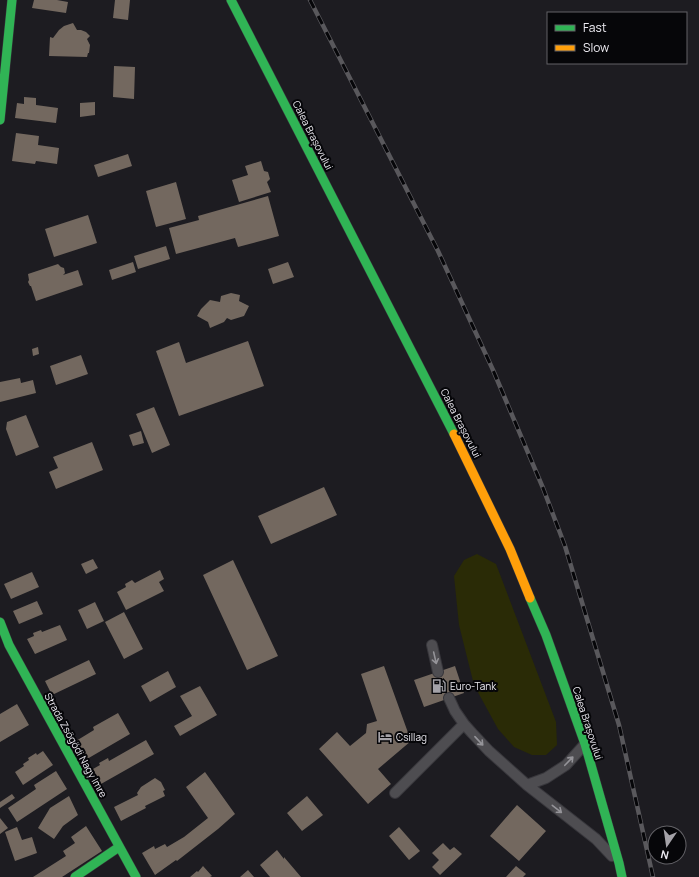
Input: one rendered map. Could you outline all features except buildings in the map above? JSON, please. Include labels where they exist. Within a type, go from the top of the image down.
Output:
[{"type":"main road","points":[[0,120],[12,0]]},
{"type":"main road","name":"Calea Brașovului","points":[[231,0],[456,438],[493,511],[510,549],[546,635],[584,744],[622,877]]},
{"type":"main road","name":"Strada Zsögödi Nagy Imre","points":[[0,622],[9,645],[136,877]]},
{"type":"main road","points":[[75,877],[119,847]]},
{"type":"lane","points":[[432,645],[438,672]]},
{"type":"lane","points":[[449,698],[455,711],[464,724],[489,751],[527,786],[596,839],[619,863]]},
{"type":"lane","points":[[395,793],[464,724]]},
{"type":"lane","points":[[527,786],[546,778],[566,765],[584,744]]},
{"type":"shaded area","points":[[477,554],[496,564],[556,722],[557,745],[546,755],[532,755],[514,747],[498,729],[474,685],[459,625],[454,576],[464,560]]},
{"type":"railway","points":[[310,0],[438,251],[493,370],[543,488],[565,546],[619,725],[653,877]]},
{"type":"traffic: fast","points":[[0,120],[12,0]]},
{"type":"traffic: fast","points":[[231,0],[454,434]]},
{"type":"traffic: fast","points":[[530,598],[546,635],[585,744],[622,877]]},
{"type":"traffic: fast","points":[[0,622],[9,645],[136,877]]},
{"type":"traffic: fast","points":[[75,877],[119,847]]},
{"type":"traffic: slow","points":[[454,434],[510,549],[530,598]]},
{"type":"place","name":"Euro-Tank","points":[[439,686]]},
{"type":"place","name":"Csillag","points":[[385,737]]}]
